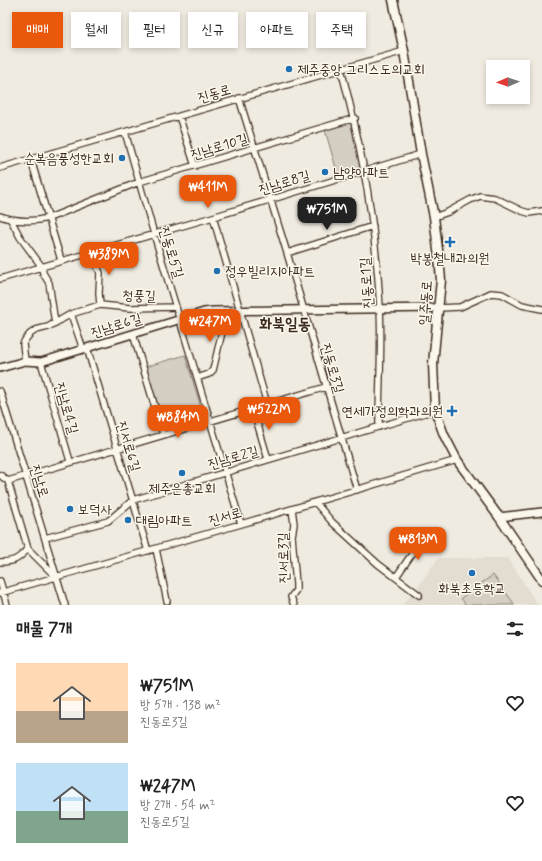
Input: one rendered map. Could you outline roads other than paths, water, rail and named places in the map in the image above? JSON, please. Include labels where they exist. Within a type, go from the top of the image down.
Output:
[{"type":"main road","name":"일주동로","points":[[393,0],[404,51],[421,154],[434,217],[439,258],[441,280],[433,364],[435,410],[444,435],[457,460],[499,517],[542,580]]},
{"type":"street","name":"진동로","points":[[0,168],[404,51]]},
{"type":"street","name":"진동로1길","points":[[341,69],[354,118],[365,171],[373,226],[380,309],[379,427]]},
{"type":"street","name":"진동로3길","points":[[239,98],[287,252],[356,490]]},
{"type":"street","points":[[179,116],[195,166]]},
{"type":"street","name":"진남로10길","points":[[0,216],[11,220],[34,221],[49,218],[139,182],[354,118]]},
{"type":"street","name":"진동로5길","points":[[125,132],[241,524]]},
{"type":"street","name":"진남로8길","points":[[0,279],[421,154]]},
{"type":"street","points":[[31,160],[61,260]]},
{"type":"street","points":[[434,217],[448,212],[480,196],[495,198],[522,211],[530,213],[542,211]]},
{"type":"street","points":[[213,217],[267,404]]},
{"type":"street","points":[[11,220],[20,237],[42,267],[43,273],[49,283],[55,323]]},
{"type":"street","points":[[287,252],[373,226]]},
{"type":"street","points":[[91,252],[100,273],[100,305]]},
{"type":"street","points":[[439,308],[460,307],[491,293],[502,294],[522,305],[542,310]]},
{"type":"street","name":"청풍길","points":[[25,360],[23,344],[30,334],[36,330],[48,327],[71,314],[100,305],[130,308],[176,307]]},
{"type":"street","name":"진남로6길","points":[[0,368],[25,360],[41,362],[204,312],[439,308]]},
{"type":"street","points":[[197,378],[209,374],[213,370],[227,311]]},
{"type":"street","name":"진서로6길","points":[[71,314],[85,348],[148,551]]},
{"type":"street","points":[[133,334],[163,434]]},
{"type":"street","name":"진남로4길","points":[[41,362],[70,461]]},
{"type":"street","points":[[0,476],[8,481],[70,461],[326,387]]},
{"type":"street","name":"진남로","points":[[0,391],[65,605]]},
{"type":"street","points":[[253,408],[268,459]]},
{"type":"street","name":"진남로2길","points":[[45,538],[108,521],[133,500],[435,410]]},
{"type":"street","name":"진서로","points":[[2,593],[457,460]]},
{"type":"street","name":"진남로","points":[[8,481],[28,549],[57,578]]},
{"type":"street","points":[[315,502],[332,522],[378,564],[419,595]]},
{"type":"street","name":"진서로3길","points":[[292,509],[294,524],[292,536],[296,590],[291,597],[294,605]]},
{"type":"street","points":[[499,517],[542,512]]},
{"type":"street","points":[[396,577],[425,535]]},
{"type":"street","points":[[0,562],[16,560],[28,549]]},
{"type":"street","points":[[156,549],[168,601]]},
{"type":"street","points":[[0,581],[2,593],[7,605]]},
{"type":"place","name":"제주중앙 그리스도의교회","points":[[289,69]]},
{"type":"place","name":"순복음풍성한교회","points":[[122,158]]},
{"type":"place","name":"남양아파트","points":[[325,172]]},
{"type":"place","name":"박봉철내과의원","points":[[450,242]]},
{"type":"place","name":"정우빌리지아파트","points":[[217,271]]},
{"type":"place","name":"연세가정의학과의원","points":[[452,411]]},
{"type":"place","name":"제주은총교회","points":[[182,473]]},
{"type":"place","name":"보덕사","points":[[70,509]]},
{"type":"place","name":"대림아파트","points":[[128,520]]},
{"type":"place","name":"화북초등학교","points":[[472,573]]},
{"type":"district","name":"화북일동","points":[[285,323]]}]
